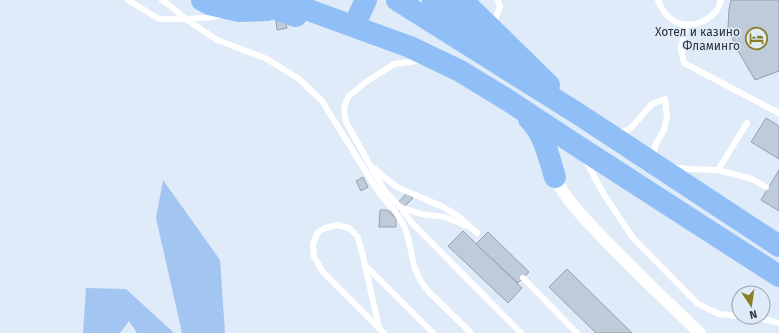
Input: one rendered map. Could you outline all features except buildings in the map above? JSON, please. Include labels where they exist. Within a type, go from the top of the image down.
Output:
[{"type":"highway","points":[[202,0],[209,4],[244,6],[280,5],[410,47],[460,71],[506,98],[532,122],[545,143],[555,177]]},
{"type":"highway","points":[[326,0],[362,8],[414,39],[463,65],[506,98],[579,148],[779,276]]},
{"type":"highway","points":[[397,0],[580,115],[779,246]]},
{"type":"highway","points":[[433,0],[466,21],[580,115]]},
{"type":"highway","points":[[462,0],[580,115]]},
{"type":"highway","points":[[477,0],[483,8],[492,29]]},
{"type":"highway","points":[[280,5],[417,61],[457,75],[506,98]]},
{"type":"highway","points":[[555,177],[558,161],[567,154],[579,148]]},
{"type":"street","points":[[555,177],[560,189],[583,218],[629,265],[700,333]]},
{"type":"lane","points":[[128,0],[159,19],[213,17],[244,6]]},
{"type":"lane","points":[[162,0],[186,19],[217,40],[267,59],[299,79],[322,101],[380,193],[412,223],[521,333]]},
{"type":"lane","points":[[492,29],[500,7],[498,0]]},
{"type":"lane","points":[[658,0],[667,15],[676,22],[686,25],[697,24],[707,20],[715,13],[721,0]]},
{"type":"lane","points":[[686,25],[681,48],[684,63],[779,113]]},
{"type":"lane","points":[[417,61],[394,64],[366,82],[348,97],[344,108],[346,122],[384,190],[397,209],[406,230],[414,266],[420,280],[429,292],[471,333]]},
{"type":"lane","points":[[610,135],[630,129],[652,104],[665,99],[667,117],[664,130],[654,146],[654,164],[687,169],[718,170],[752,179],[766,187]]},
{"type":"lane","points":[[718,170],[747,123]]},
{"type":"lane","points":[[579,148],[603,193],[633,238],[698,304],[719,314],[731,315]]},
{"type":"lane","points":[[369,163],[397,187],[441,206],[458,216],[480,235],[462,224],[444,217],[397,209]]},
{"type":"lane","points":[[379,328],[357,236],[349,228],[338,225],[325,228],[318,232],[313,244],[314,257],[323,272],[379,328],[384,333]]},
{"type":"lane","points":[[365,265],[433,333]]},
{"type":"lane","points":[[523,278],[576,333]]},
{"type":"shaded area","points":[[163,180],[220,260],[225,333],[182,333],[156,218]]},
{"type":"shaded area","points":[[86,288],[126,289],[174,333],[137,333],[129,321],[120,333],[83,333]]},
{"type":"place","name":"Хотел и казино Фламинго","points":[[756,39]]}]
